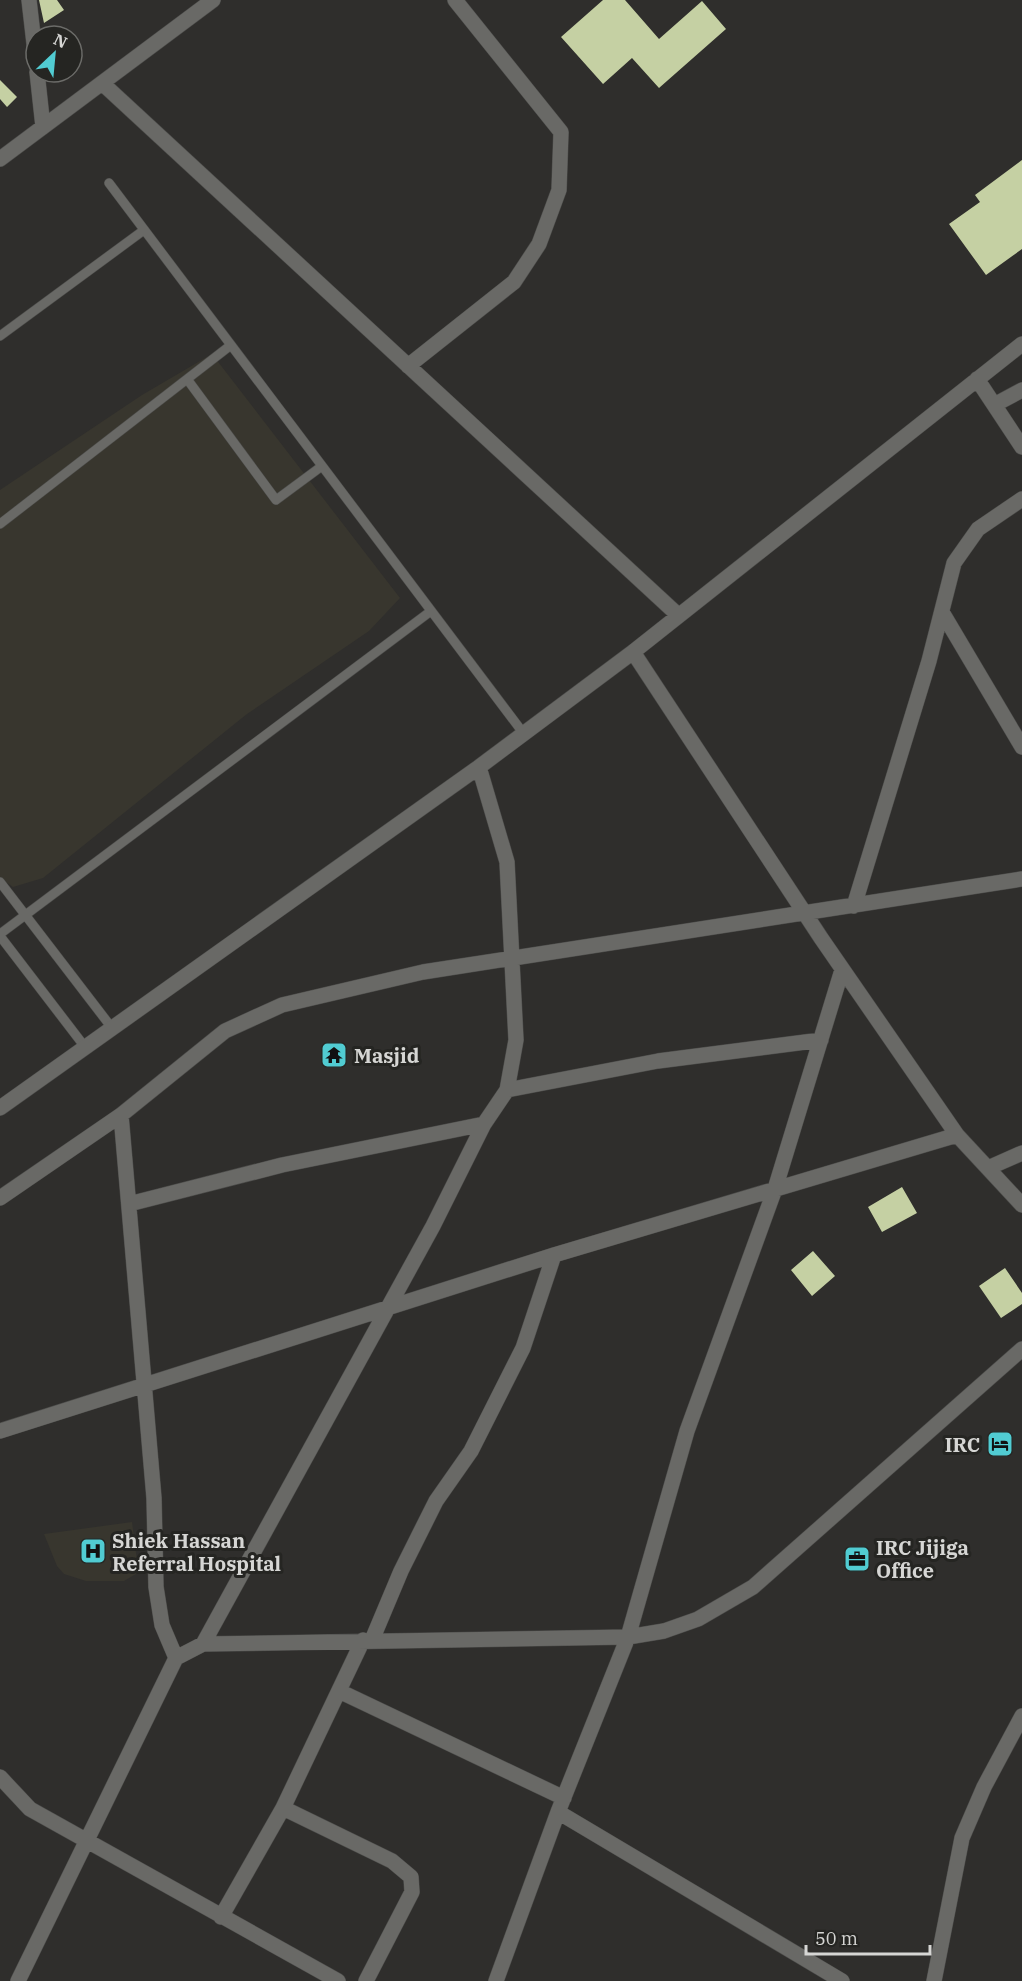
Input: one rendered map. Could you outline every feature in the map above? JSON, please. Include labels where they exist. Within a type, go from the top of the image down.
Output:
[{"type":"street","points":[[29,0],[32,24]]},
{"type":"street","points":[[408,366],[514,282],[539,244],[559,190],[561,132],[455,0]]},
{"type":"street","points":[[0,159],[204,3]]},
{"type":"street","points":[[102,83],[678,615]]},
{"type":"street","points":[[39,84],[44,127]]},
{"type":"street","points":[[0,1108],[479,768],[633,652],[1022,344]]},
{"type":"street","points":[[976,379],[1022,447]]},
{"type":"street","points":[[994,405],[1022,390]]},
{"type":"street","points":[[854,906],[942,612],[954,563],[978,529],[1022,499]]},
{"type":"street","points":[[942,612],[1022,747]]},
{"type":"street","points":[[633,652],[842,970],[957,1135],[1022,1205]]},
{"type":"street","points":[[203,1644],[433,1226],[484,1124],[507,1090],[516,1040],[507,862],[479,768]]},
{"type":"street","points":[[0,1198],[121,1116],[225,1031],[282,1005],[423,972],[1022,879]]},
{"type":"street","points":[[496,1981],[561,1805],[628,1637],[687,1431],[775,1189],[842,970]]},
{"type":"street","points":[[507,1090],[658,1061],[821,1040]]},
{"type":"street","points":[[121,1116],[154,1498],[156,1587],[162,1625],[176,1658]]},
{"type":"street","points":[[129,1204],[282,1165],[484,1124]]},
{"type":"street","points":[[0,1431],[145,1383],[554,1255],[957,1135]]},
{"type":"street","points":[[988,1168],[1022,1153]]},
{"type":"street","points":[[221,1917],[283,1808],[339,1691],[368,1640],[436,1501],[471,1451],[523,1348],[554,1255]]},
{"type":"street","points":[[18,1981],[176,1658],[203,1644],[628,1637],[664,1631],[698,1619],[753,1587],[1022,1349]]},
{"type":"street","points":[[339,1691],[561,1805],[842,1981]]},
{"type":"street","points":[[934,1981],[962,1838],[984,1787],[1022,1716]]},
{"type":"street","points":[[0,1777],[30,1809],[338,1981]]},
{"type":"street","points":[[283,1808],[392,1861],[411,1877],[412,1892],[366,1981]]},
{"type":"lane","points":[[109,183],[524,734]]},
{"type":"lane","points":[[0,336],[144,230]]},
{"type":"lane","points":[[0,524],[231,345]]},
{"type":"lane","points":[[188,379],[276,500],[322,466]]},
{"type":"lane","points":[[85,1047],[0,935],[431,611]]},
{"type":"lane","points":[[0,882],[112,1028]]},
{"type":"shaded area","points":[[212,354],[400,598],[369,631],[247,714],[43,878],[13,887],[0,878],[0,490],[142,395]]},
{"type":"shaded area","name":"Shiek Hassan Referral Hospital","points":[[132,1522],[138,1568],[136,1574],[124,1581],[86,1581],[64,1574],[57,1566],[44,1534]]},
{"type":"building","points":[[39,0],[57,0],[64,10],[44,23]]},
{"type":"building","points":[[603,0],[625,0],[659,39],[702,1],[726,29],[659,88],[632,58],[603,84],[561,37]]},
{"type":"building","points":[[0,80],[17,97],[7,107],[0,99]]},
{"type":"building","points":[[1022,160],[1022,249],[986,275],[949,224],[980,202],[975,195]]},
{"type":"building","points":[[902,1187],[917,1213],[882,1232],[868,1207]]},
{"type":"building","points":[[813,1251],[835,1276],[812,1296],[791,1270]]},
{"type":"building","points":[[1005,1268],[1022,1293],[1022,1304],[1001,1318],[979,1286]]},
{"type":"place","name":"Masjid","points":[[334,1055]]},
{"type":"place","name":"IRC","points":[[1000,1444]]},
{"type":"place","name":"Shiek Hassan Referral Hospital","points":[[93,1551]]},
{"type":"place","name":"IRC Jijiga Office","points":[[857,1559]]}]
